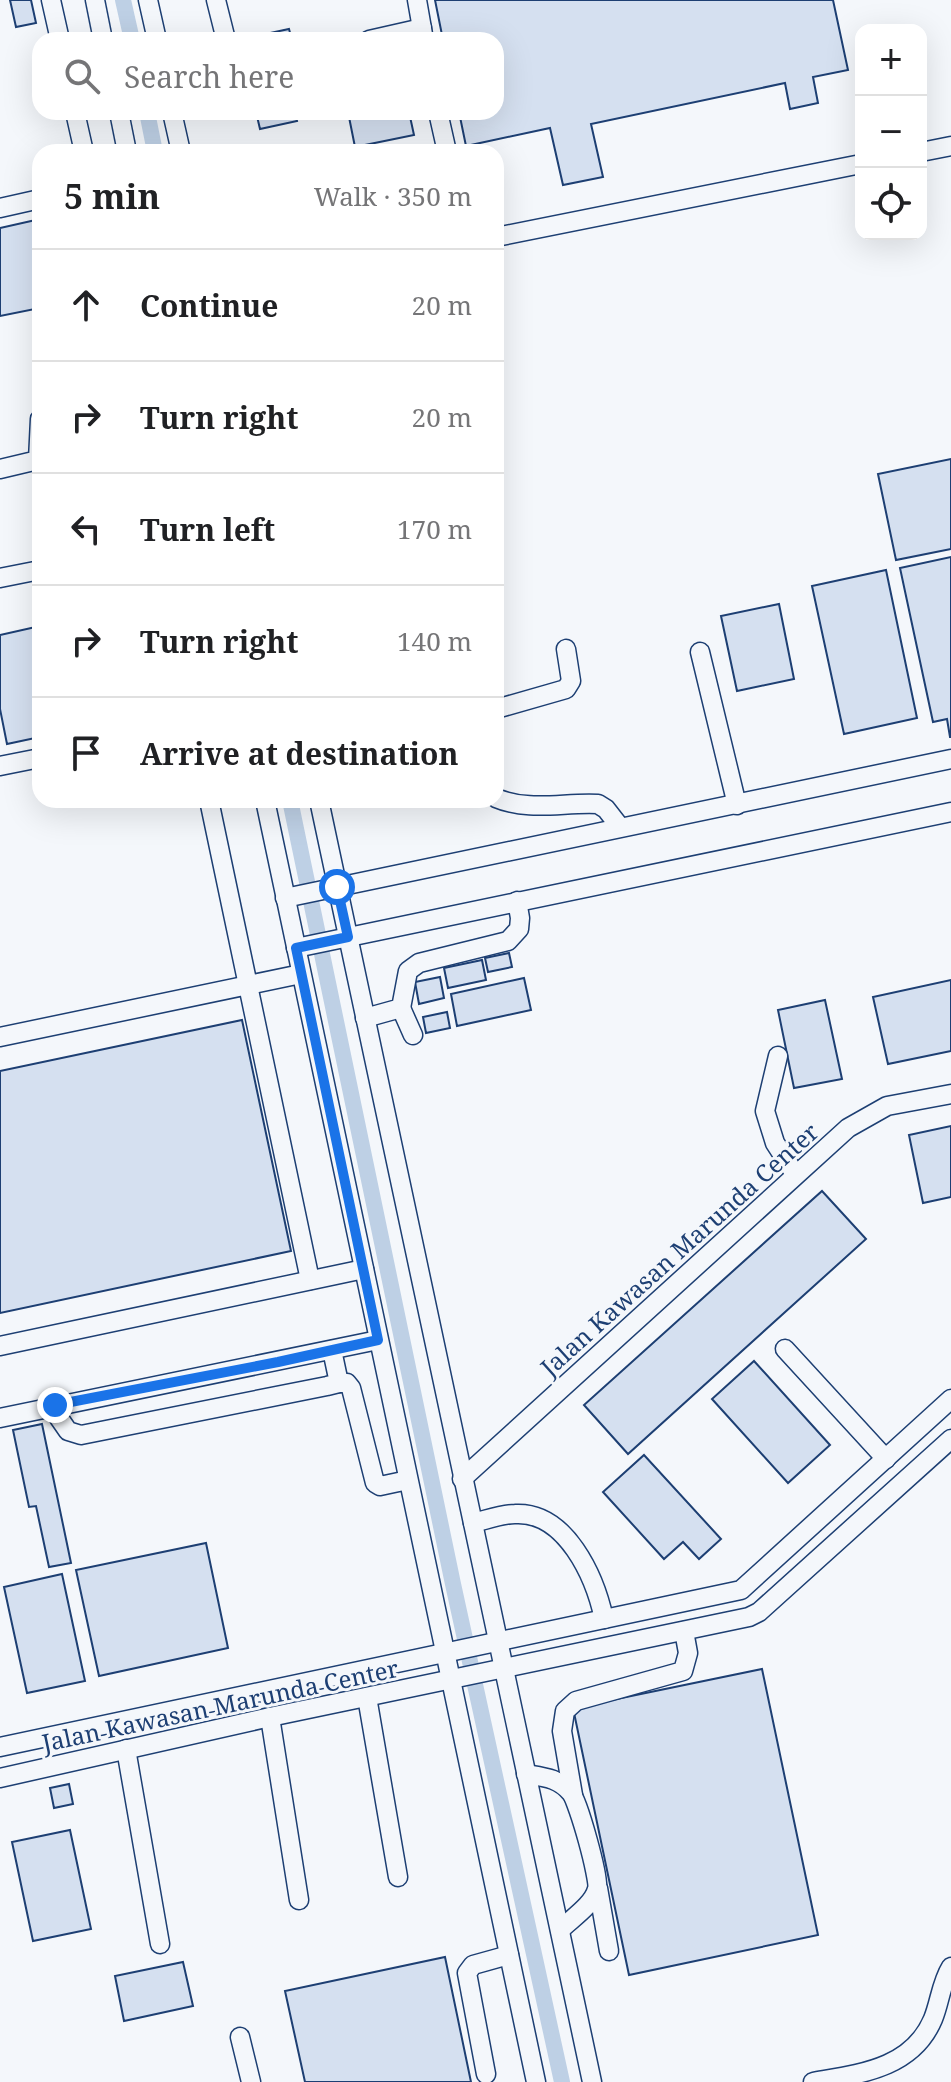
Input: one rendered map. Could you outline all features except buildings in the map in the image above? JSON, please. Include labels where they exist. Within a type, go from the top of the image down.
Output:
[{"type":"street","points":[[51,0],[58,32]]},
{"type":"street","points":[[95,0],[101,32]]},
{"type":"street","points":[[148,0],[155,32]]},
{"type":"street","points":[[216,0],[224,32]]},
{"type":"street","points":[[417,0],[423,32]]},
{"type":"street","points":[[77,120],[82,144]]},
{"type":"street","points":[[121,120],[125,144]]},
{"type":"street","points":[[174,120],[179,144]]},
{"type":"street","points":[[440,120],[445,144]]},
{"type":"street","points":[[927,151],[951,146]]},
{"type":"street","points":[[504,235],[855,165]]},
{"type":"street","points":[[0,208],[32,201]]},
{"type":"street","points":[[0,469],[32,462]]},
{"type":"street","points":[[0,578],[32,572]]},
{"type":"street","points":[[504,707],[566,689],[571,681],[566,649]]},
{"type":"street","points":[[700,652],[737,805]]},
{"type":"street","points":[[288,898],[951,759]]},
{"type":"street","points":[[0,766],[32,760]]},
{"type":"street","points":[[504,802],[542,806],[598,804],[620,827]]},
{"type":"street","points":[[211,808],[310,1280]]},
{"type":"street","points":[[267,808],[299,948],[301,974],[408,1480],[456,1679],[536,2082]]},
{"type":"street","points":[[320,808],[334,888],[365,1018],[473,1523],[493,1642],[526,1774],[592,2082]]},
{"type":"street","points":[[299,948],[951,812]]},
{"type":"street","points":[[413,1035],[401,1008],[408,971],[419,963],[508,941],[519,929],[517,901]]},
{"type":"street","points":[[0,1037],[301,974]]},
{"type":"street","points":[[365,1018],[401,1008]]},
{"type":"street","points":[[778,1056],[765,1111],[775,1143],[795,1174]]},
{"type":"street","name":"Jalan Kawasan Marunda Center","points":[[462,1479],[848,1128],[887,1106],[951,1094]]},
{"type":"street","points":[[0,1346],[364,1269]]},
{"type":"street","points":[[0,1418],[378,1340]]},
{"type":"street","points":[[785,1349],[881,1464],[892,1490]]},
{"type":"street","points":[[332,1350],[339,1383]]},
{"type":"street","points":[[278,1362],[286,1394]]},
{"type":"street","points":[[55,1405],[68,1431],[81,1435],[347,1383],[351,1388],[375,1483],[380,1486],[408,1480]]},
{"type":"street","name":"Jalan Kawasan Marunda Center","points":[[0,1747],[746,1587],[951,1399]]},
{"type":"street","name":"Jalan Kawasan Marunda Center","points":[[0,1778],[270,1717],[749,1617],[759,1612],[951,1439]]},
{"type":"street","points":[[473,1523],[516,1514],[534,1516],[559,1528],[592,1581],[604,1619]]},
{"type":"street","points":[[609,1951],[595,1868],[573,1795],[562,1731],[565,1711],[576,1701],[683,1671],[688,1653],[684,1631]]},
{"type":"street","points":[[367,1697],[398,1877]]},
{"type":"street","points":[[270,1717],[299,1900]]},
{"type":"street","points":[[126,1749],[160,1944]]},
{"type":"street","points":[[526,1774],[554,1779],[573,1795]]},
{"type":"street","points":[[560,1930],[589,1902],[598,1888]]},
{"type":"street","points":[[486,2074],[467,1973],[473,1965],[509,1955]]},
{"type":"street","points":[[813,2082],[879,2069],[894,2063],[924,2036],[951,1967]]},
{"type":"street","points":[[240,2037],[251,2082]]},
{"type":"waterway","points":[[123,0],[130,32]]},
{"type":"waterway","points":[[149,120],[153,144]]},
{"type":"waterway","points":[[292,808],[453,1584],[562,2082]]},
{"type":"route","points":[[55,1405],[378,1340],[296,948],[348,937],[337,887]]}]
